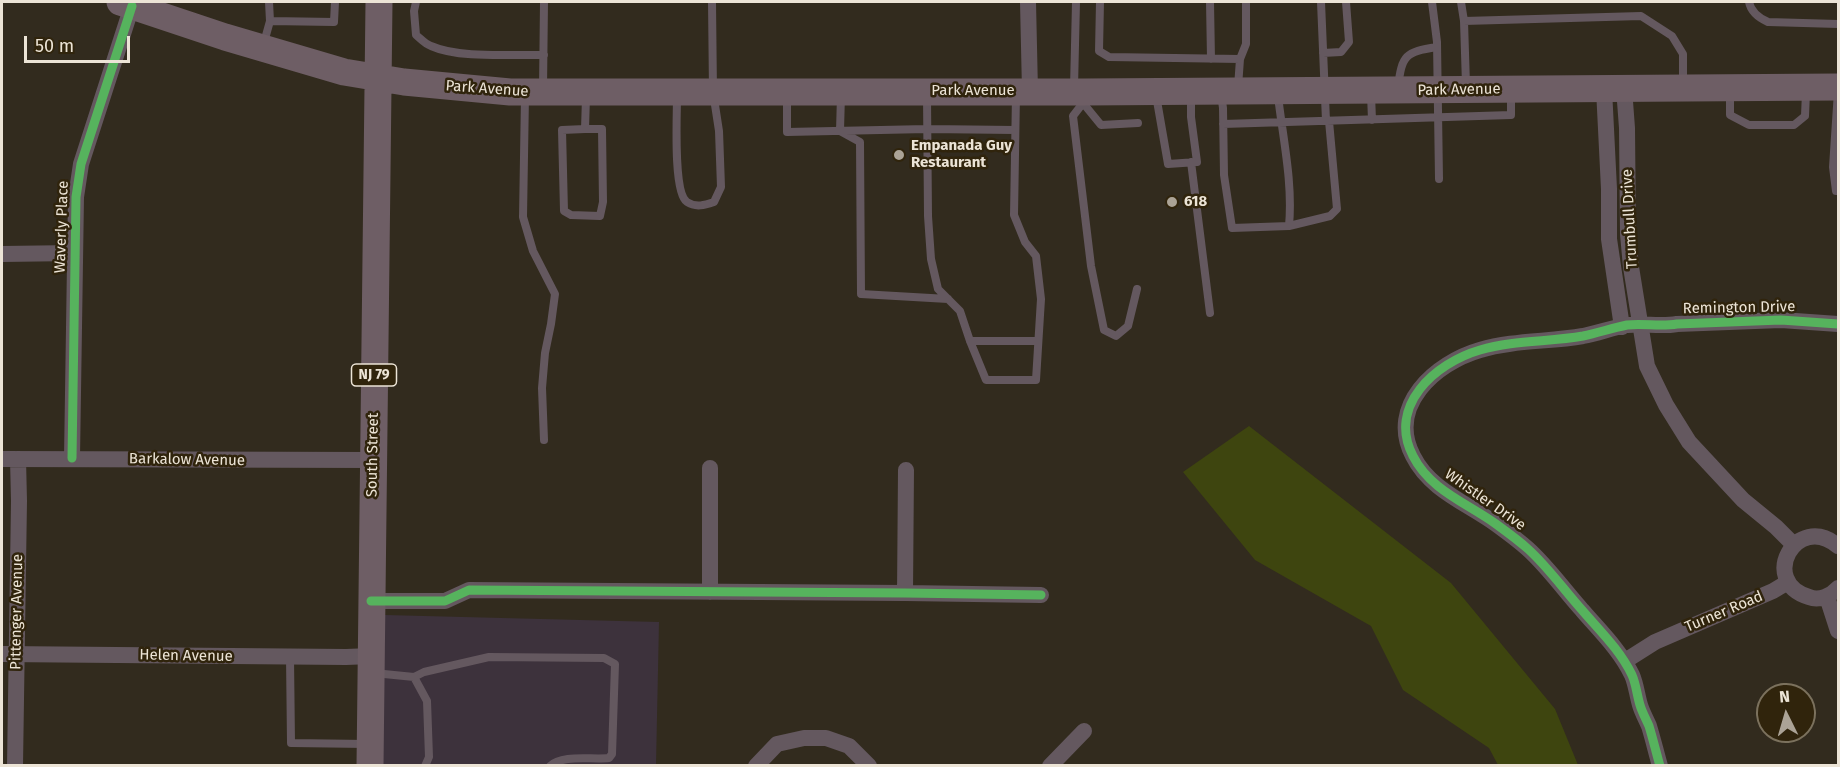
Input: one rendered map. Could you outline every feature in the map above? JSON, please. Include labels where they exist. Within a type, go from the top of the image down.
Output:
[{"type":"main road","name":"South Street","points":[[369,755],[379,2]]},
{"type":"main road","name":"Park Avenue","points":[[126,4],[262,49],[344,72],[452,88],[586,93],[1023,91],[1080,96],[1155,91],[1838,87]]},
{"type":"street","points":[[1023,91],[1028,2]]},
{"type":"street","name":"Waverly Place","points":[[72,458],[76,196],[81,164],[126,4]]},
{"type":"street","name":"Trumbull Drive","points":[[1614,88],[1627,128],[1628,234],[1647,366],[1666,405],[1689,442],[1743,500],[1794,545]]},
{"type":"street","name":"Trumbull Drive","points":[[1614,88],[1609,239],[1622,327]]},
{"type":"street","points":[[2,254],[75,254]]},
{"type":"street","name":"Remington Drive","points":[[1641,325],[1781,320],[1839,324]]},
{"type":"street","name":"Whistler Drive","points":[[1641,325],[1584,336],[1499,346],[1470,353],[1428,379],[1412,400],[1406,415],[1406,430],[1409,448],[1414,459],[1430,480],[1494,522],[1529,550],[1624,661],[1633,677],[1660,765]]},
{"type":"street","name":"Barkalow Avenue","points":[[10,459],[373,460]]},
{"type":"street","name":"Pittenger Avenue","points":[[10,459],[19,501],[9,654],[15,765]]},
{"type":"street","points":[[710,468],[710,592]]},
{"type":"street","points":[[905,593],[906,470]]},
{"type":"street","points":[[1839,546],[1824,537],[1808,537],[1794,545],[1786,556],[1784,569],[1788,582],[1798,593],[1812,599],[1833,593],[1839,631]]},
{"type":"street","name":"Turner Road","points":[[1624,661],[1655,642],[1773,591],[1788,582]]},
{"type":"street","points":[[371,601],[445,601],[469,590],[1041,596]]},
{"type":"street","name":"Helen Avenue","points":[[9,654],[290,657],[370,665]]},
{"type":"street","points":[[1050,765],[1084,731]]},
{"type":"street","points":[[756,765],[777,744],[804,738],[826,738],[849,746],[869,765]]},
{"type":"lane","points":[[262,49],[270,21],[269,2]]},
{"type":"lane","points":[[270,21],[334,22],[335,2]]},
{"type":"lane","points":[[416,2],[414,11],[416,34],[428,45],[444,51],[466,53],[544,54]]},
{"type":"lane","points":[[544,2],[544,54],[535,92],[523,217],[533,251],[555,294],[545,353],[542,388],[544,440]]},
{"type":"lane","points":[[677,92],[677,167],[682,196],[688,203],[702,206],[714,202],[721,187],[719,131],[713,92],[712,2]]},
{"type":"lane","points":[[1076,2],[1080,96],[1073,116],[1092,266],[1104,330],[1116,336],[1128,326],[1137,289]]},
{"type":"lane","points":[[1100,2],[1099,51],[1109,57],[1240,59]]},
{"type":"lane","points":[[1209,2],[1211,59]]},
{"type":"lane","points":[[1246,2],[1246,44],[1229,91],[1223,124],[1224,175],[1232,228],[1289,226],[1330,216],[1337,209],[1324,90],[1321,2]]},
{"type":"lane","points":[[1323,53],[1341,52],[1349,42],[1346,2]]},
{"type":"lane","points":[[1432,2],[1437,46],[1439,179]]},
{"type":"lane","points":[[1461,2],[1467,89]]},
{"type":"lane","points":[[1749,2],[1750,8],[1758,17],[1768,22],[1839,24]]},
{"type":"lane","points":[[1464,21],[1641,16],[1672,36],[1683,54],[1683,88]]},
{"type":"lane","points":[[1397,90],[1400,64],[1407,55],[1437,46]]},
{"type":"lane","points":[[1730,88],[1730,115],[1749,125],[1794,125],[1805,116],[1806,87]]},
{"type":"lane","points":[[1838,87],[1833,167],[1836,191],[1839,191]]},
{"type":"lane","points":[[1223,124],[1511,115],[1511,89]]},
{"type":"lane","points":[[1278,90],[1285,144],[1289,226]]},
{"type":"lane","points":[[927,91],[928,216],[931,259],[938,289],[960,311],[986,380],[1036,380],[1041,299],[1036,256],[1025,242],[1014,215],[1015,130],[1023,91]]},
{"type":"lane","points":[[1155,91],[1161,113],[1168,164],[1197,162],[1191,117],[1191,91]]},
{"type":"lane","points":[[1371,91],[1372,120]]},
{"type":"lane","points":[[787,92],[787,132],[1015,130]]},
{"type":"lane","points":[[840,131],[841,92]]},
{"type":"lane","points":[[585,129],[586,93]]},
{"type":"lane","points":[[1080,96],[1101,125],[1138,123]]},
{"type":"lane","points":[[585,129],[602,129],[603,202],[600,216],[572,215],[564,211],[562,130],[585,129]]},
{"type":"lane","points":[[840,131],[860,142],[861,294],[948,299]]},
{"type":"lane","points":[[1191,162],[1210,313]]},
{"type":"lane","points":[[970,341],[1038,341]]},
{"type":"lane","points":[[290,657],[291,743],[369,755]]},
{"type":"lane","points":[[370,665],[414,677],[424,672],[489,657],[604,658],[615,664],[612,754],[609,758],[563,759],[550,765]]},
{"type":"lane","points":[[414,677],[427,701],[429,757],[425,765]]},
{"type":"shaded area","points":[[385,615],[659,622],[656,765],[381,766]]},
{"type":"green space","points":[[1249,426],[1451,583],[1555,709],[1578,765],[1498,765],[1489,748],[1403,690],[1371,626],[1255,560],[1183,472]]},
{"type":"cycle path","points":[[72,458],[76,197],[81,164],[132,6]]},
{"type":"cycle path","points":[[1660,766],[1633,678],[1622,657],[1528,549],[1496,524],[1439,487],[1420,468],[1407,438],[1406,420],[1411,404],[1420,389],[1447,365],[1463,356],[1493,347],[1583,336],[1633,325],[1781,320],[1838,324]]},
{"type":"cycle path","points":[[371,601],[445,601],[469,590],[1041,595]]},
{"type":"place","name":"Empanada Guy Restaurant","points":[[899,155]]},
{"type":"place","name":"618","points":[[1172,202]]}]
